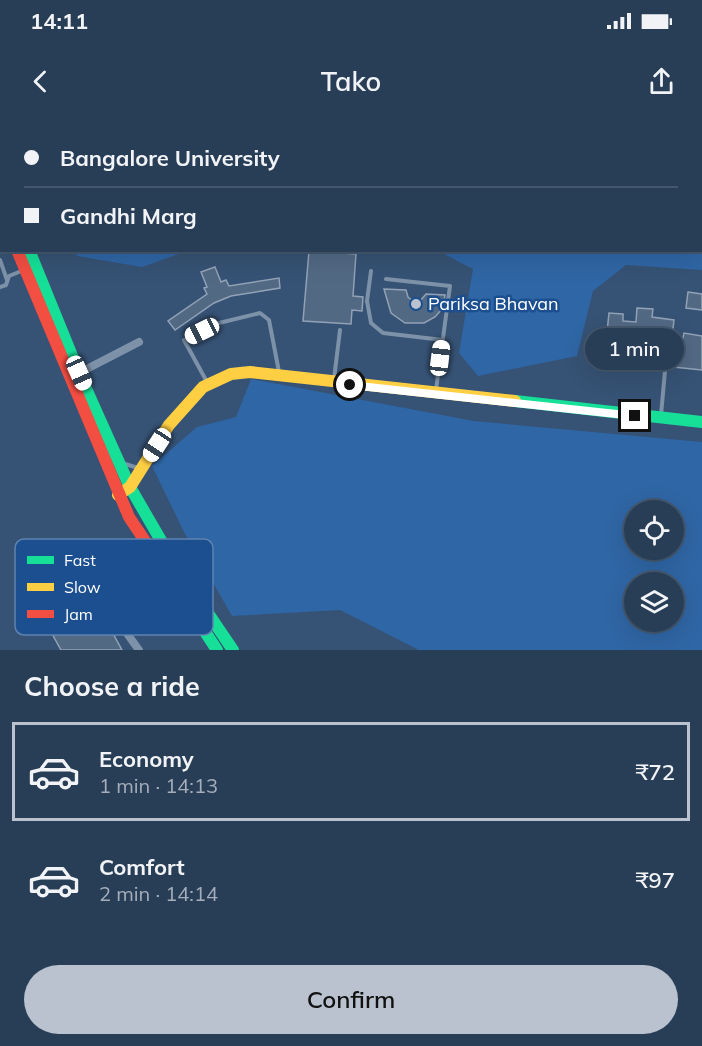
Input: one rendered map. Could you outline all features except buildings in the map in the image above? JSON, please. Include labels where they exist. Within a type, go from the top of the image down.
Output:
[{"type":"main road","points":[[18,252],[79,373],[130,487],[160,539]]},
{"type":"main road","points":[[29,252],[42,297],[118,495],[144,539]]},
{"type":"main road","points":[[118,495],[130,487],[169,425],[203,387],[231,374],[250,372],[702,422]]},
{"type":"main road","points":[[213,621],[233,650]]},
{"type":"main road","points":[[207,635],[217,650]]},
{"type":"street","points":[[79,373],[139,342]]},
{"type":"street","points":[[128,635],[139,650]]},
{"type":"lane","points":[[0,260],[8,281]]},
{"type":"lane","points":[[0,287],[6,285],[9,276],[25,270]]},
{"type":"lane","points":[[371,270],[367,301],[371,323],[383,333],[443,340]]},
{"type":"lane","points":[[387,279],[450,286],[436,394]]},
{"type":"lane","points":[[209,384],[184,340],[219,322],[260,313],[269,320],[280,376]]},
{"type":"lane","points":[[334,382],[340,330]]},
{"type":"lane","points":[[660,419],[665,371]]},
{"type":"lane","points":[[118,462],[141,469]]},
{"type":"shaded area","points":[[76,252],[184,252],[142,267],[77,256]]},
{"type":"shaded area","points":[[440,252],[702,252],[702,270],[626,265],[593,291],[577,356],[478,376],[459,353],[473,269]]},
{"type":"shaded area","points":[[251,379],[474,421],[702,442],[702,650],[419,650],[340,610],[232,616],[213,583],[213,539],[188,539],[152,466],[197,427],[236,417]]},
{"type":"traffic: fast","points":[[30,252],[79,373],[130,487],[160,539]]},
{"type":"traffic: fast","points":[[515,401],[702,422]]},
{"type":"traffic: fast","points":[[213,621],[233,650]]},
{"type":"traffic: fast","points":[[207,635],[217,650]]},
{"type":"traffic: slow","points":[[118,495],[130,487],[169,425],[203,387],[231,374],[250,372],[515,401]]},
{"type":"traffic: jam","points":[[18,252],[129,517],[144,539]]},
{"type":"place","name":"Pariksa Bhavan","points":[[416,304]]},
{"type":"route","points":[[350,385],[635,416]]}]
